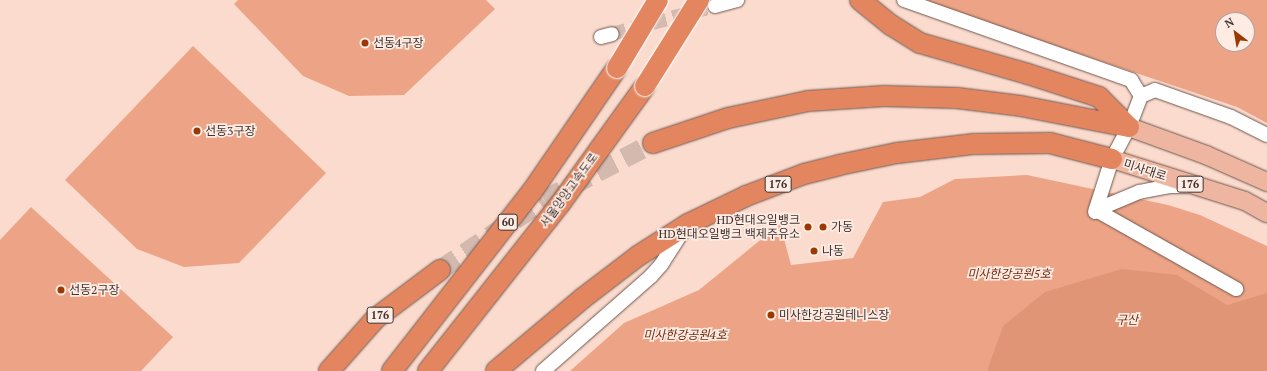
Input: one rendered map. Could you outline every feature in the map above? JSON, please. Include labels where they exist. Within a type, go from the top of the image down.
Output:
[{"type":"highway","name":"60","points":[[392,371],[533,190],[617,68],[658,0]]},
{"type":"highway","points":[[860,0],[891,25],[920,43],[1028,74],[1099,97],[1129,127]]},
{"type":"highway","name":"서울양양고속도로","points":[[428,371],[560,204],[644,86],[707,3]]},
{"type":"highway","points":[[653,143],[728,118],[808,101],[884,96],[958,98],[1021,106],[1129,127]]},
{"type":"highway","name":"176","points":[[496,371],[589,293],[638,256],[688,224],[746,196],[804,174],[839,164],[897,153],[974,144],[1050,144],[1112,159]]},
{"type":"highway","name":"176","points":[[329,371],[376,318],[440,270]]},
{"type":"main road","points":[[1129,127],[1206,156],[1267,182]]},
{"type":"main road","name":"미사대로","points":[[1112,159],[1245,201],[1267,213]]},
{"type":"street","points":[[707,3],[737,0]]},
{"type":"street","points":[[904,0],[1131,80],[1141,96]]},
{"type":"street","points":[[1095,211],[1112,159],[1129,127],[1141,96],[1155,90],[1231,117],[1267,136]]},
{"type":"street","points":[[1095,211],[1146,190],[1170,186],[1199,187]]},
{"type":"street","points":[[1095,211],[1236,289]]},
{"type":"street","points":[[544,371],[662,265],[688,224]]},
{"type":"green space","name":"선동4구장","points":[[238,0],[486,0],[495,9],[404,95],[349,96],[303,76],[234,4]]},
{"type":"green space","points":[[920,0],[1267,0],[1267,123],[1237,107]]},
{"type":"green space","name":"선동3구장","points":[[193,46],[326,173],[239,263],[184,267],[137,249],[65,180]]},
{"type":"green space","name":"미사한강공원5호","points":[[1027,175],[1168,205],[1200,215],[1267,246],[1267,371],[570,371],[624,323],[699,290],[780,224],[791,265],[853,258],[883,202],[920,197],[955,179]]},
{"type":"green space","name":"선동2구장","points":[[31,207],[173,337],[141,371],[0,371],[0,240]]},
{"type":"green space","name":"구산","points":[[1122,269],[1177,275],[1227,305],[1267,293],[1267,371],[989,371],[988,368],[1003,326],[1045,292]]},
{"type":"tunnel","points":[[612,34],[715,6]]},
{"type":"tunnel","points":[[440,270],[544,200],[653,143]]},
{"type":"place","name":"선동4구장","points":[[365,43]]},
{"type":"place","name":"선동3구장","points":[[197,131]]},
{"type":"place","name":"HD현대오일뱅크 HD현대오일뱅크 백제주유소","points":[[808,227]]},
{"type":"place","name":"가동","points":[[823,227]]},
{"type":"place","name":"나동","points":[[814,251]]},
{"type":"place","name":"선동2구장","points":[[61,290]]},
{"type":"place","name":"미사한강공원테니스장","points":[[771,315]]},
{"type":"park label","name":"미사한강공원4호","points":[[685,335]]}]
